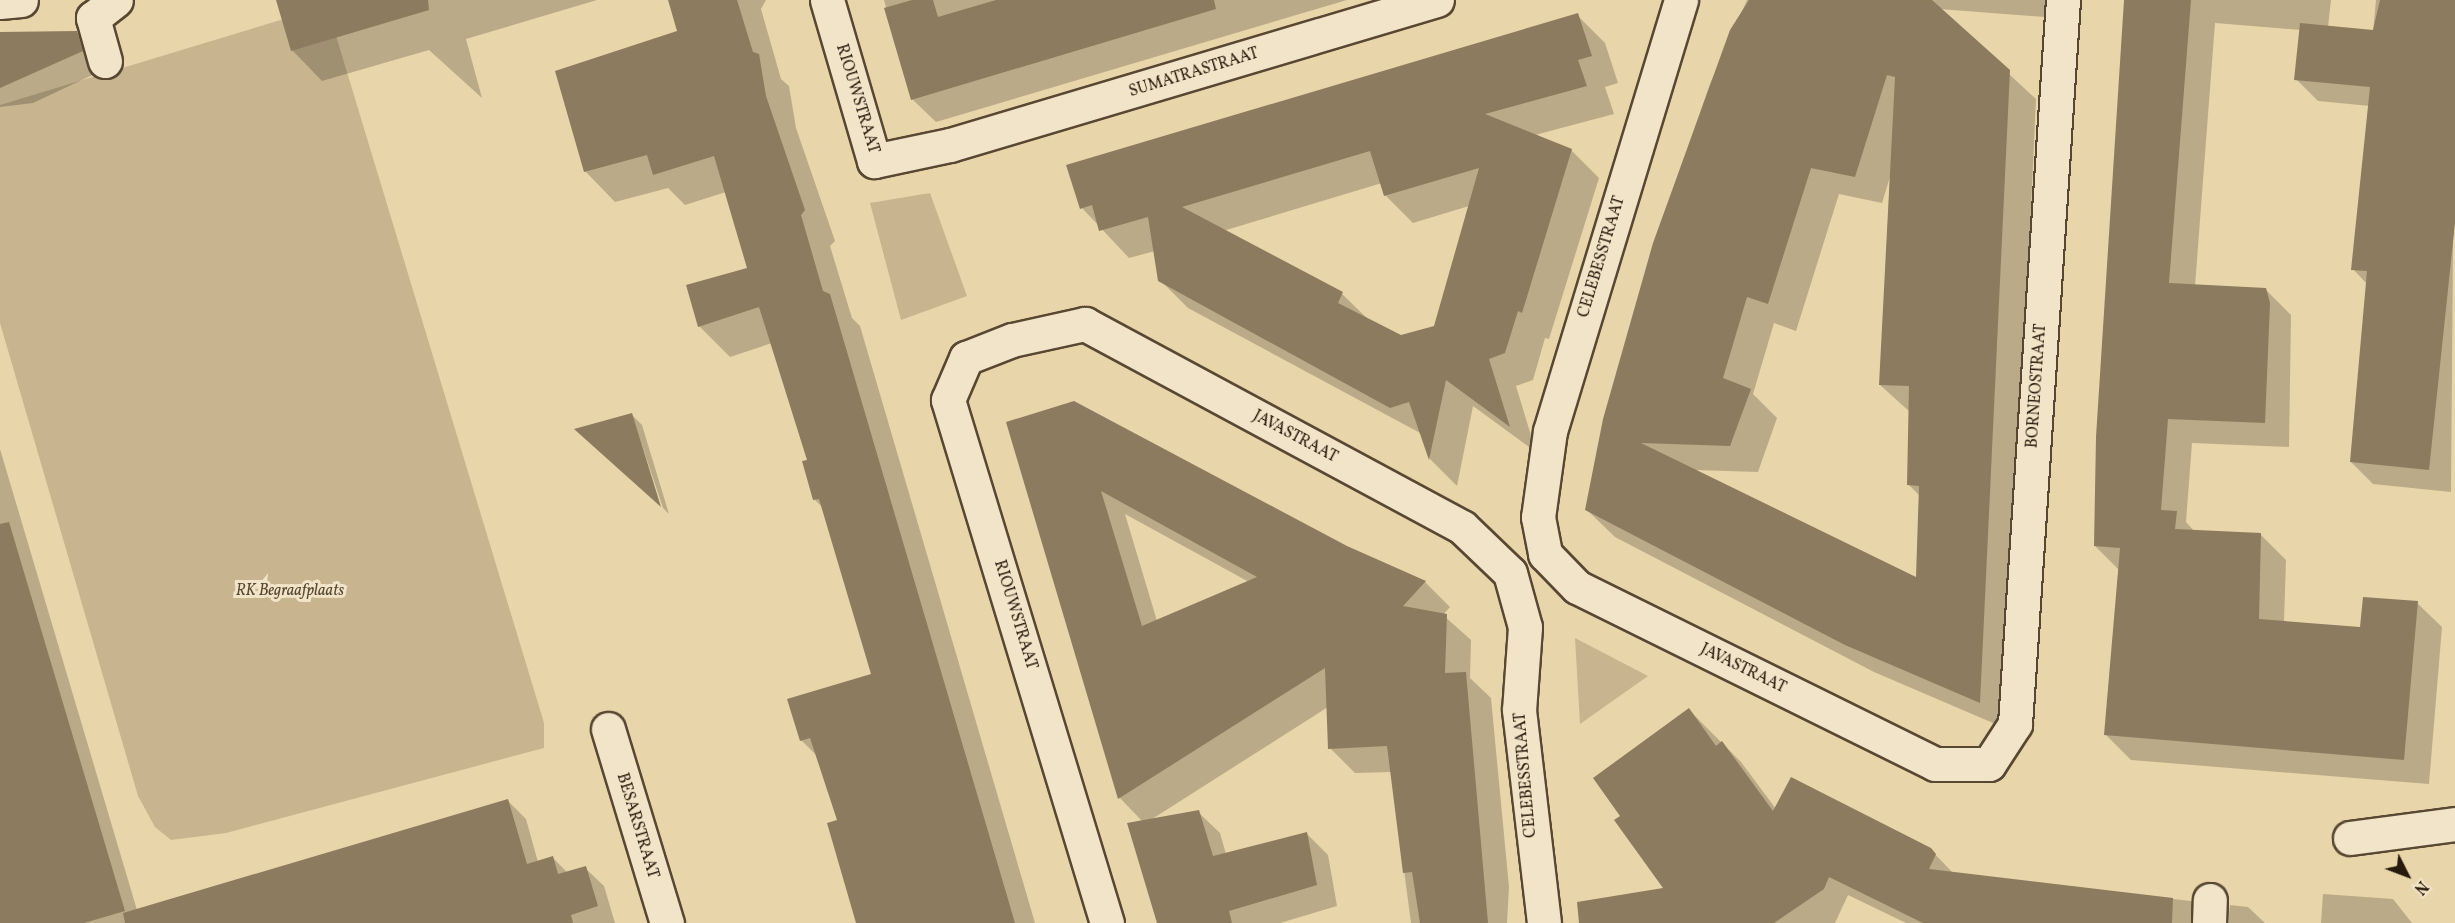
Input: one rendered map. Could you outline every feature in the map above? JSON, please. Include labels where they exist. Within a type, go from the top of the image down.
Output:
[{"type":"street","points":[[0,2],[21,0]]},
{"type":"street","points":[[105,60],[93,18],[116,0]]},
{"type":"street","name":"RIOUWSTRAAT","points":[[827,0],[874,161],[950,145]]},
{"type":"street","name":"SUMATRASTRAAT","points":[[950,145],[1437,0]]},
{"type":"street","name":"CELEBESSTRAAT","points":[[1538,517],[1550,430],[1681,0]]},
{"type":"street","name":"BORNEOSTRAAT","points":[[1989,765],[2015,724],[2063,0]]},
{"type":"street","name":"JAVASTRAAT","points":[[1012,340],[1085,324],[1462,527],[1510,573],[1525,627]]},
{"type":"street","name":"RIOUWSTRAAT","points":[[1012,340],[966,358],[948,400],[1107,923]]},
{"type":"street","name":"JAVASTRAAT","points":[[1538,517],[1545,554],[1577,587],[1935,764],[1989,765]]},
{"type":"street","name":"CELEBESSTRAAT","points":[[1525,627],[1520,710],[1544,923]]},
{"type":"street","name":"BESARSTRAAT","points":[[608,729],[667,923]]},
{"type":"street","points":[[2350,838],[2455,824]]},
{"type":"green space","name":"RK Begraafplaats","points":[[327,6],[544,723],[544,748],[226,833],[171,840],[155,827],[138,796],[0,323],[0,105]]},
{"type":"green space","points":[[930,193],[967,296],[901,320],[870,203]]},
{"type":"green space","points":[[1575,638],[1648,676],[1580,724]]},
{"type":"building","points":[[276,0],[428,0],[429,10],[291,51]]},
{"type":"building","points":[[668,0],[737,0],[753,52],[759,54],[766,96],[805,210],[801,215],[823,291],[830,294],[1015,923],[856,923],[827,823],[837,820],[810,738],[800,741],[787,699],[871,674],[819,499],[813,500],[802,461],[807,460],[759,307],[698,327],[686,285],[747,268],[714,156],[653,175],[647,155],[584,172],[555,71],[677,31]]},
{"type":"building","points":[[912,0],[933,0],[938,17],[996,0],[1214,0],[1216,9],[911,100],[884,8]]},
{"type":"building","points":[[1749,0],[1932,0],[2010,70],[1980,703],[1845,645],[1585,510],[1603,419],[1653,243],[1730,30]],"holes":[[[1887,75],[1895,77],[1879,385],[1909,386],[1907,485],[1919,486],[1916,577],[1641,443],[1730,446],[1751,389],[1723,378],[1747,297],[1768,304],[1811,168],[1855,177]]]},
{"type":"building","points":[[2124,0],[2191,0],[2169,283],[2266,288],[2270,303],[2265,423],[2168,419],[2161,510],[2177,511],[2175,529],[2261,533],[2259,619],[2360,627],[2363,597],[2418,601],[2404,760],[2104,735],[2120,548],[2094,546],[2096,437]]},
{"type":"building","points":[[2380,0],[2455,0],[2455,223],[2429,470],[2350,462],[2367,271],[2351,270],[2370,87],[2294,80],[2300,23],[2373,30]]},
{"type":"building","points":[[1578,13],[1592,56],[1578,60],[1587,86],[1485,114],[1572,149],[1522,313],[1518,311],[1505,353],[1489,359],[1510,427],[1446,380],[1429,460],[1409,402],[1390,408],[1158,281],[1148,217],[1099,231],[1092,205],[1080,209],[1066,165]],"holes":[[[1370,151],[1384,196],[1479,168],[1434,326],[1401,335],[1338,303],[1343,292],[1182,207]]]},
{"type":"building","points":[[77,31],[83,51],[0,88],[0,32]]},
{"type":"building","points":[[1074,401],[1347,546],[1426,581],[1403,606],[1447,614],[1445,673],[1466,672],[1488,923],[1420,923],[1412,872],[1403,873],[1387,746],[1328,749],[1325,668],[1118,799],[1006,422]],"holes":[[[1101,491],[1257,577],[1142,626]]]},
{"type":"building","points":[[632,413],[661,507],[574,429]]},
{"type":"building","points":[[9,522],[125,911],[84,923],[0,923],[0,524]]},
{"type":"building","points":[[1689,708],[1716,746],[1722,741],[1773,811],[1791,777],[1931,848],[1936,854],[1929,869],[2173,898],[2172,923],[1923,923],[1829,877],[1824,889],[1774,923],[1579,923],[1577,902],[1663,888],[1614,820],[1620,816],[1593,778]]},
{"type":"building","points":[[508,799],[527,864],[553,856],[558,874],[586,866],[598,906],[571,915],[573,923],[125,923],[123,913]]},
{"type":"building","points":[[1199,810],[1213,856],[1307,832],[1317,885],[1229,911],[1232,923],[1157,923],[1127,823]]}]
